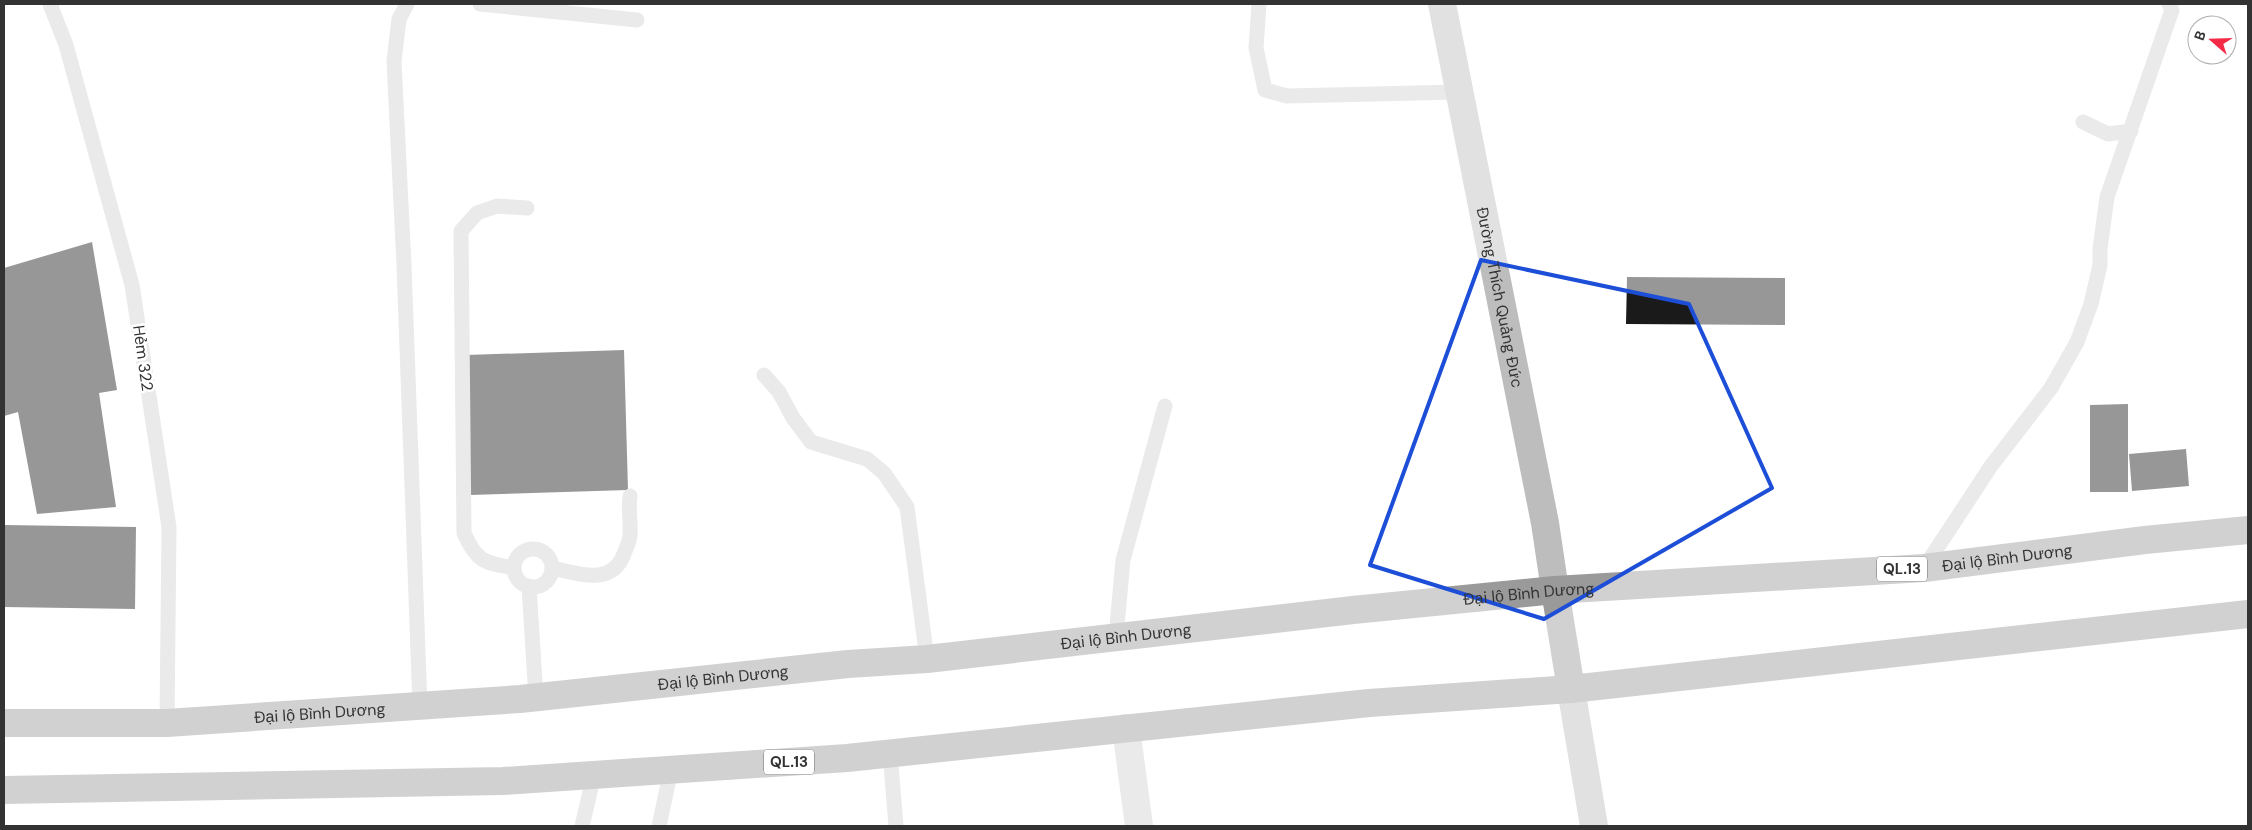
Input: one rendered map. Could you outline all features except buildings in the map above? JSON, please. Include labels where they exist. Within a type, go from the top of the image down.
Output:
[{"type":"highway","name":"Đại lộ Bình Dương","points":[[4,723],[167,723],[536,698],[848,664],[927,659],[1354,610],[1555,590],[1924,568],[2145,540],[2248,530]]},
{"type":"highway","points":[[1555,590],[1571,689]]},
{"type":"highway","name":"QL.13","points":[[4,790],[504,781],[847,758],[1369,703],[1571,689],[2248,614]]},
{"type":"street","name":"Đường Thích Quảng Đức","points":[[1444,4],[1545,523],[1555,590]]},
{"type":"street","points":[[1571,689],[1594,826]]},
{"type":"street","points":[[1126,728],[1139,826]]},
{"type":"lane","name":"Hẻm 322","points":[[50,4],[66,45],[132,285],[168,528],[167,723]]},
{"type":"lane","points":[[407,4],[399,19],[394,61],[404,265],[420,707]]},
{"type":"lane","points":[[480,4],[637,20]]},
{"type":"lane","points":[[1260,4],[1256,48],[1265,90],[1287,96],[1460,92]]},
{"type":"lane","points":[[1924,568],[1991,466],[2052,388],[2076,342],[2092,304],[2100,265],[2100,249],[2107,197],[2172,10],[2169,4]]},
{"type":"lane","points":[[2083,122],[2108,134],[2131,131]]},
{"type":"lane","points":[[514,568],[488,564],[471,549],[464,532],[461,231],[477,213],[496,206],[527,208]]},
{"type":"lane","points":[[764,376],[779,392],[811,442],[867,459],[884,473],[907,507],[927,659]]},
{"type":"lane","points":[[1116,637],[1123,560],[1165,406]]},
{"type":"lane","points":[[553,568],[588,576],[610,573],[620,565],[630,537],[628,509],[630,496]]},
{"type":"lane","points":[[533,549],[543,551],[550,559],[553,568],[550,578],[542,585],[533,588],[523,585],[516,578],[514,568],[516,558],[524,551],[533,549]]},
{"type":"lane","points":[[529,586],[536,698]]},
{"type":"lane","points":[[890,753],[896,826]]},
{"type":"lane","points":[[659,826],[671,770]]},
{"type":"lane","points":[[582,826],[594,775]]},
{"type":"highlighted area","points":[[1481,260],[1689,304],[1772,488],[1544,619],[1370,565]]}]
